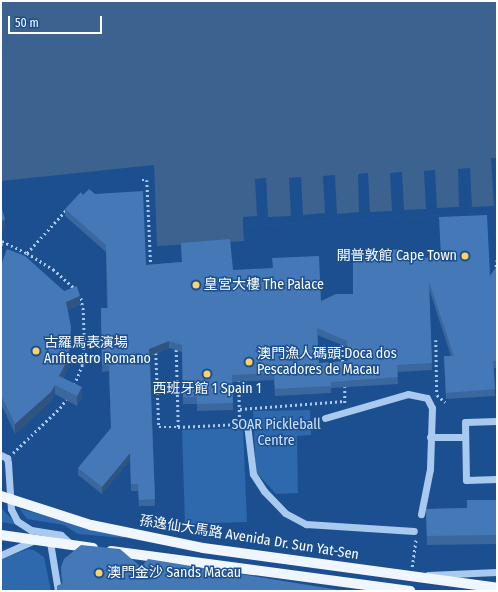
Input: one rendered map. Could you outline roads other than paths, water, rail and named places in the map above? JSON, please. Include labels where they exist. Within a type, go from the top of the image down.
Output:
[{"type":"main road","name":"孫逸仙大馬路 Avenida Dr. Sun Yat-Sen","points":[[4,498],[71,520],[203,548],[497,588]]},
{"type":"main road","name":"孫逸仙大馬路 Avenida Dr. Sun Yat-Sen","points":[[1,535],[410,591]]},
{"type":"main road","points":[[1,543],[24,538]]},
{"type":"street","points":[[325,418],[408,394],[426,398],[432,408],[430,468],[421,514]]},
{"type":"street","points":[[497,421],[464,422],[466,480],[497,479]]},
{"type":"street","points":[[244,424],[253,474],[264,491],[285,513],[306,524],[416,534]]},
{"type":"street","points":[[430,437],[465,437]]},
{"type":"street","points":[[4,457],[11,482],[4,498],[13,514],[21,524],[31,530],[61,535],[72,545]]},
{"type":"street","points":[[1,555],[35,540]]},
{"type":"street","points":[[50,542],[58,591]]},
{"type":"street","points":[[410,576],[497,572]]},
{"type":"place","name":"開普敦館 Cape Town","points":[[465,256]]},
{"type":"place","name":"皇宮大樓 The Palace","points":[[196,285]]},
{"type":"place","name":"古羅馬表演場 Anfiteatro Romano","points":[[36,351]]},
{"type":"place","name":"澳門漁人碼頭 Doca dos Pescadores de Macau","points":[[249,362]]},
{"type":"place","name":"西班牙館 1 Spain 1","points":[[207,374]]},
{"type":"place","name":"澳門金沙 Sands Macau","points":[[99,573]]},
{"type":"park label","name":"SOAR Pickleball Centre","points":[[276,434]]}]
